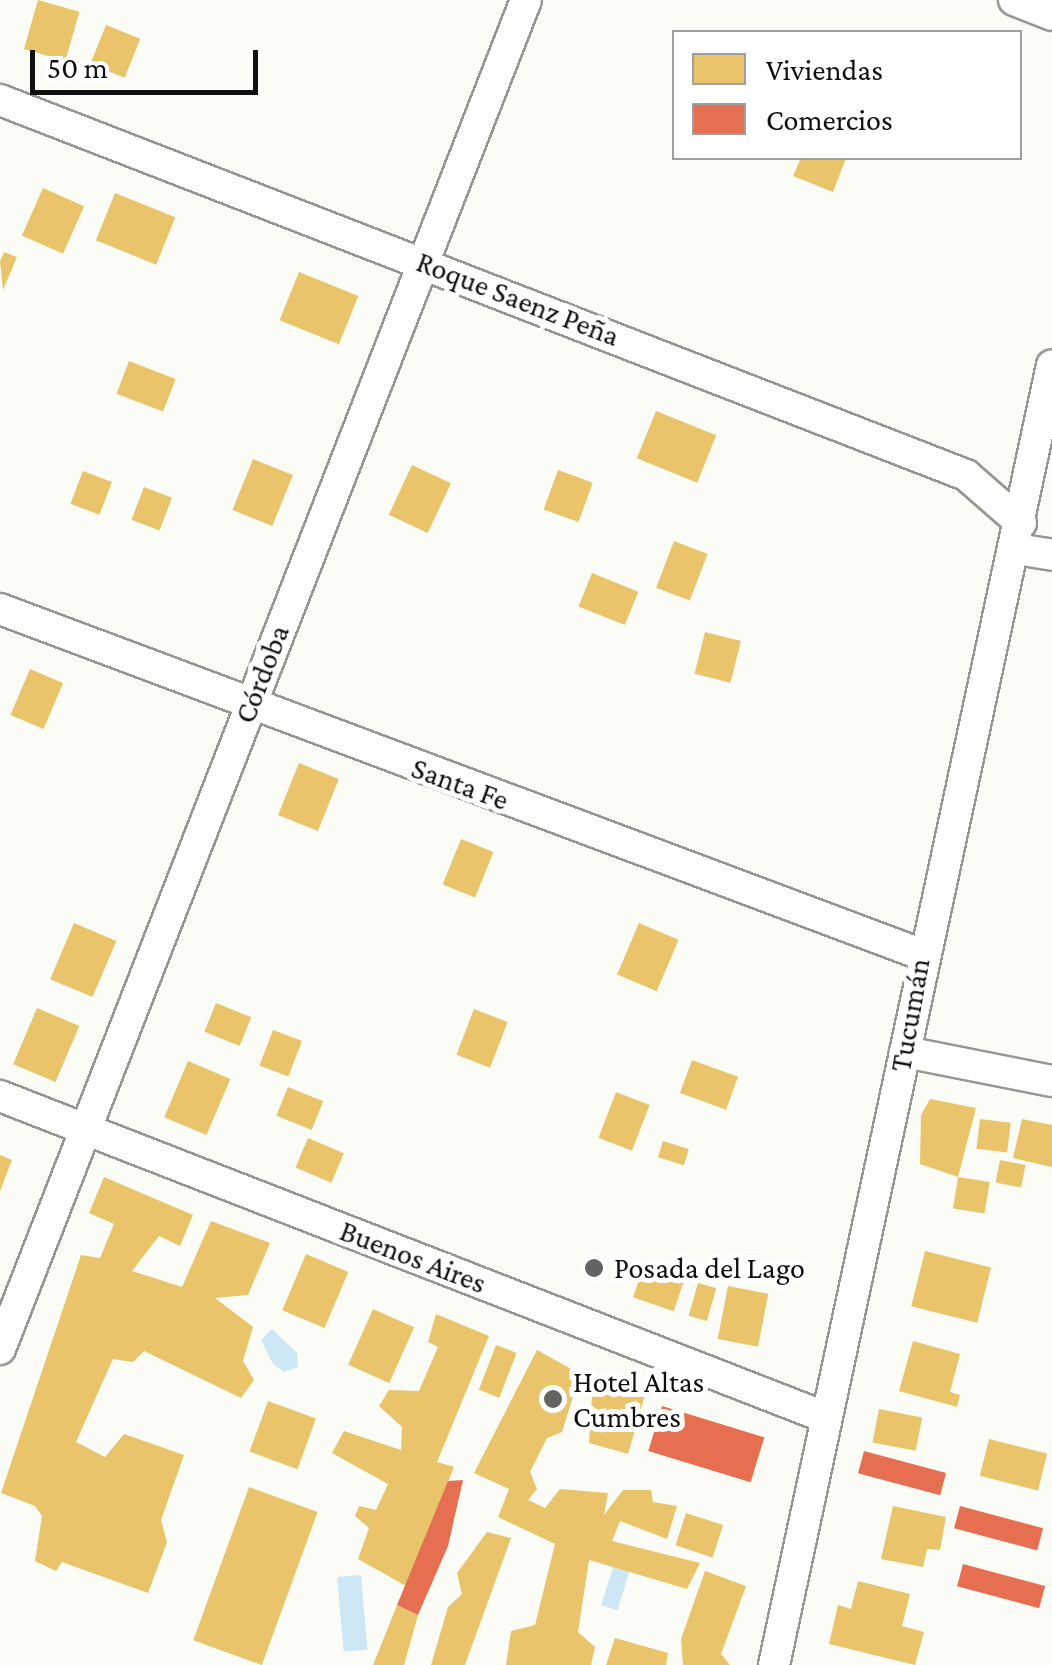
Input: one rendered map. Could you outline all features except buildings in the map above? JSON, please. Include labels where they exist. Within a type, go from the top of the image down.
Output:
[{"type":"street","name":"Córdoba","points":[[0,1349],[526,0]]},
{"type":"street","points":[[1014,0],[1052,15]]},
{"type":"street","name":"Roque Saenz Peña","points":[[0,100],[966,475],[1018,536]]},
{"type":"street","name":"Tucumán","points":[[774,1665],[904,1052],[921,954],[1018,536],[1052,366]]},
{"type":"street","points":[[1018,536],[1052,555]]},
{"type":"street","name":"Santa Fe","points":[[0,609],[250,706],[921,954]]},
{"type":"street","points":[[904,1052],[1052,1081]]},
{"type":"street","name":"Buenos Aires","points":[[0,1096],[827,1418]]},
{"type":"water","points":[[272,1329],[297,1353],[298,1367],[284,1372],[273,1364],[261,1340]]},
{"type":"water","points":[[613,1567],[629,1572],[618,1610],[601,1605]]},
{"type":"water","points":[[361,1575],[368,1650],[344,1652],[337,1577]]},
{"type":"place","name":"Posada del Lago","points":[[594,1268]]},
{"type":"place","name":"Hotel Altas Cumbres","points":[[553,1399]]}]
